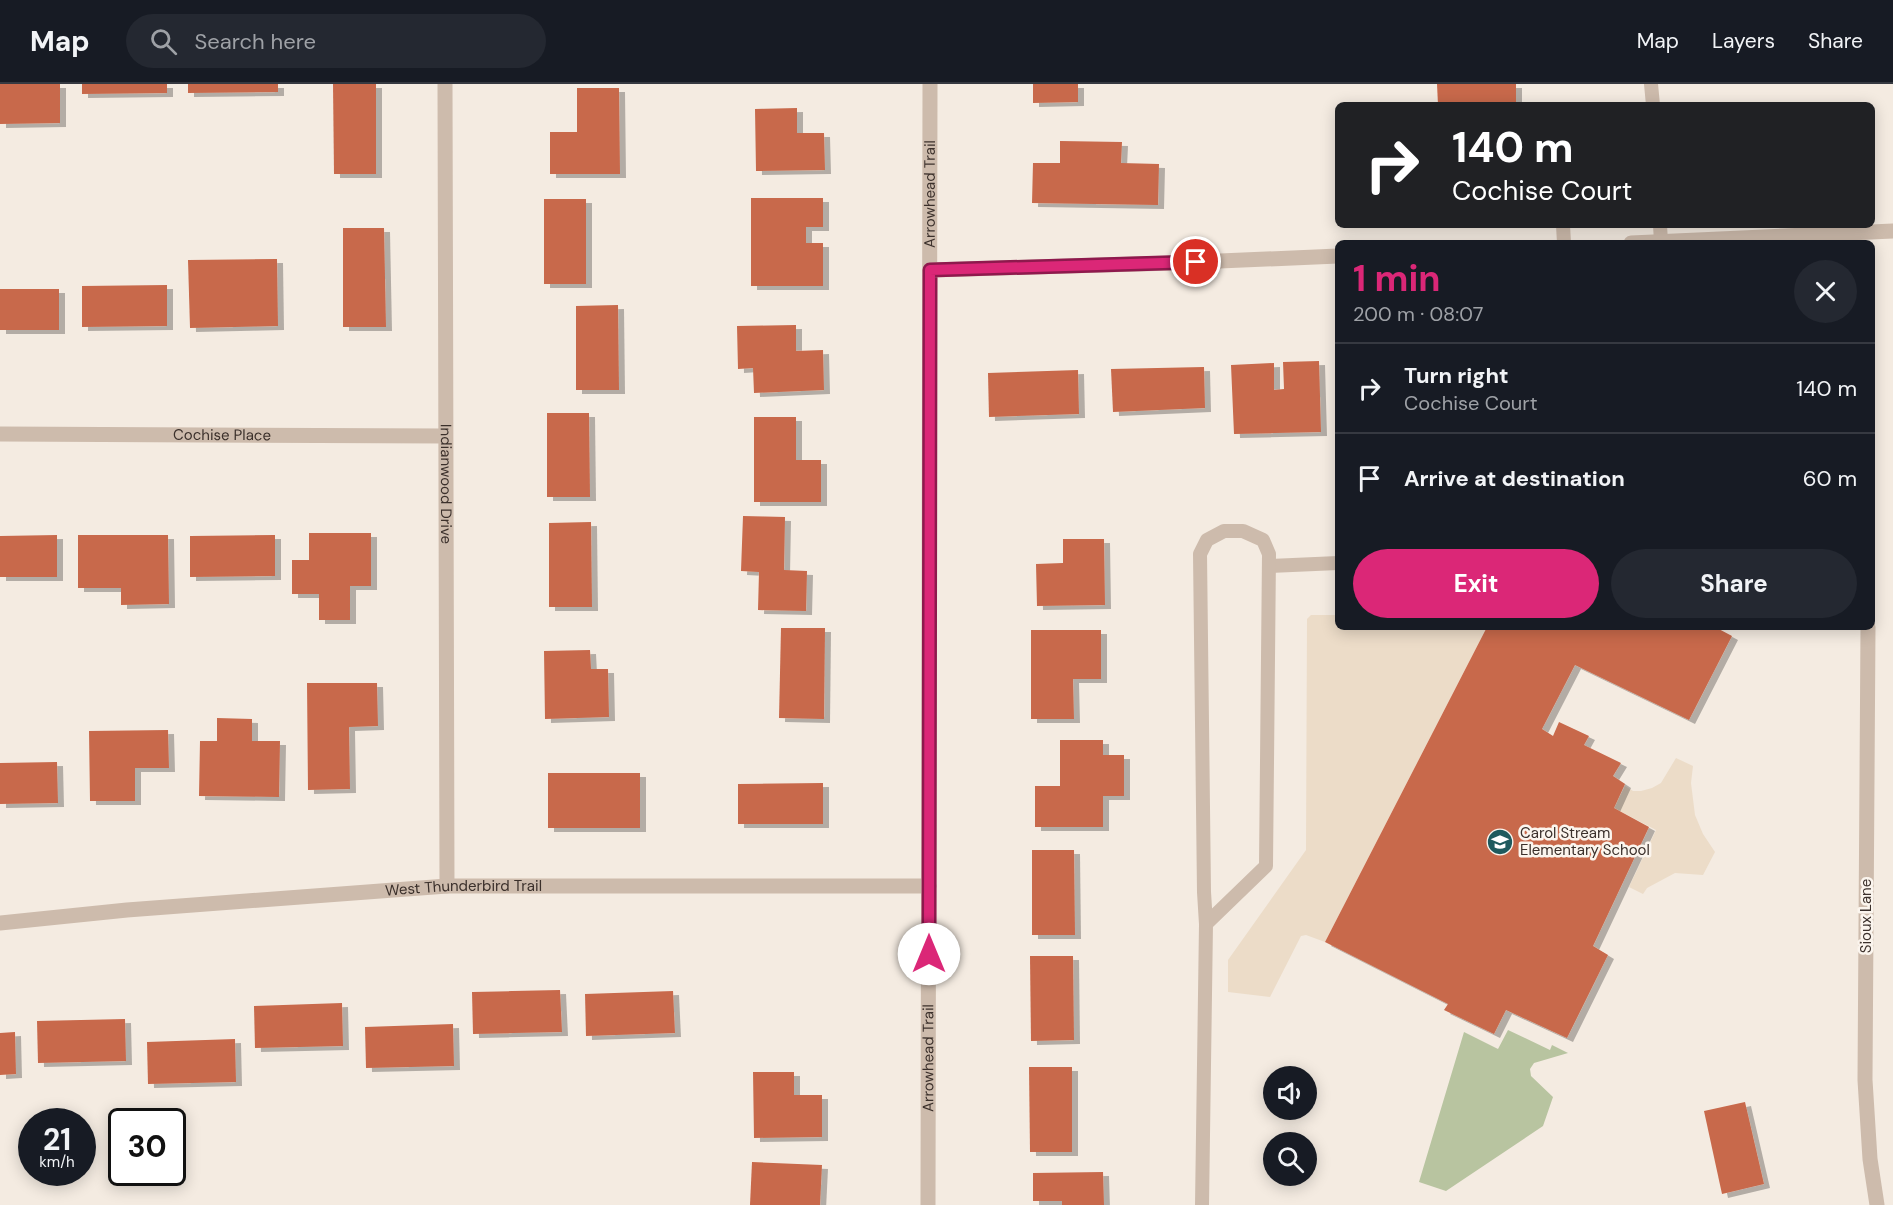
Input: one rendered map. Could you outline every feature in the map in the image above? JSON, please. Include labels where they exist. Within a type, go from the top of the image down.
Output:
[{"type":"street","name":"Indianwood Drive","points":[[445,84],[447,886]]},
{"type":"street","name":"Arrowhead Trail","points":[[928,1205],[930,84]]},
{"type":"street","points":[[1766,240],[1870,238],[1893,231]]},
{"type":"street","points":[[930,270],[1335,256]]},
{"type":"street","name":"Cochise Place","points":[[0,434],[445,436]]},
{"type":"street","name":"Sioux Lane","points":[[1868,630],[1865,1080],[1870,1159],[1877,1205]]},
{"type":"street","name":"West Thunderbird Trail","points":[[0,924],[128,910],[447,886],[929,886]]},
{"type":"lane","points":[[1652,84],[1653,102]]},
{"type":"lane","points":[[1202,1205],[1206,924],[1200,554],[1207,540],[1224,531],[1243,531],[1263,540],[1269,554],[1266,866],[1206,924]]},
{"type":"lane","points":[[1269,566],[1335,563]]},
{"type":"green space","points":[[1508,1030],[1550,1050],[1552,1045],[1568,1053],[1534,1063],[1530,1069],[1531,1076],[1553,1097],[1543,1126],[1446,1191],[1419,1182],[1464,1032],[1498,1049]]},
{"type":"shaded area","points":[[1311,615],[1335,615],[1335,630],[1485,630],[1325,942],[1306,935],[1301,936],[1270,997],[1228,992],[1228,960],[1306,850],[1307,619]]},
{"type":"shaded area","points":[[1676,758],[1693,766],[1691,783],[1695,815],[1703,834],[1715,852],[1703,875],[1675,873],[1647,888],[1643,894],[1629,887],[1656,830],[1614,808],[1625,786],[1633,791],[1652,788],[1661,783]]},
{"type":"building","points":[[0,84],[60,84],[60,123],[0,124]]},
{"type":"building","points":[[82,84],[167,84],[167,93],[82,94]]},
{"type":"building","points":[[188,84],[278,84],[278,92],[188,93]]},
{"type":"building","points":[[333,84],[376,84],[376,174],[334,174]]},
{"type":"building","points":[[1033,84],[1078,84],[1078,102],[1033,103]]},
{"type":"building","points":[[1437,84],[1516,84],[1516,102],[1438,102]]},
{"type":"building","points":[[577,88],[619,88],[620,174],[550,174],[550,132],[577,132]]},
{"type":"building","points":[[797,108],[797,133],[824,133],[825,170],[756,171],[755,109]]},
{"type":"building","points":[[1060,141],[1122,142],[1121,163],[1159,164],[1158,205],[1032,203],[1033,163],[1060,163]]},
{"type":"building","points":[[751,198],[823,198],[823,227],[806,227],[806,243],[823,243],[823,286],[751,286]]},
{"type":"building","points":[[544,199],[586,199],[586,284],[544,284]]},
{"type":"building","points":[[343,228],[384,228],[386,327],[343,327]]},
{"type":"building","points":[[277,259],[278,326],[190,328],[188,260]]},
{"type":"building","points":[[167,285],[167,326],[82,327],[82,286]]},
{"type":"building","points":[[0,289],[59,289],[59,330],[0,330]]},
{"type":"building","points":[[618,305],[619,390],[576,390],[576,306]]},
{"type":"building","points":[[796,325],[796,351],[823,350],[824,390],[754,393],[753,368],[738,369],[737,326]]},
{"type":"building","points":[[1319,361],[1321,432],[1234,434],[1231,365],[1274,363],[1274,390],[1284,389],[1283,362]]},
{"type":"building","points":[[1204,367],[1205,408],[1113,412],[1111,369]]},
{"type":"building","points":[[1078,370],[1079,414],[989,417],[988,373]]},
{"type":"building","points":[[547,413],[589,413],[590,497],[547,497]]},
{"type":"building","points":[[754,417],[796,417],[796,460],[821,460],[821,502],[754,502]]},
{"type":"building","points":[[743,516],[785,517],[784,570],[807,571],[806,611],[758,610],[759,572],[741,571]]},
{"type":"building","points":[[591,522],[592,607],[549,607],[549,523]]},
{"type":"building","points":[[309,533],[371,533],[371,586],[350,586],[350,620],[319,620],[319,594],[292,594],[292,560],[309,560]]},
{"type":"building","points":[[57,535],[57,577],[0,577],[0,536]]},
{"type":"building","points":[[78,535],[168,535],[169,604],[121,605],[121,588],[78,588]]},
{"type":"building","points":[[275,535],[275,576],[190,577],[190,536]]},
{"type":"building","points":[[1063,539],[1104,539],[1105,605],[1037,606],[1036,564],[1063,563]]},
{"type":"building","points":[[781,628],[825,628],[824,719],[779,718]]},
{"type":"building","points":[[1031,630],[1101,630],[1101,679],[1073,679],[1074,719],[1031,719]]},
{"type":"building","name":"Carol Stream Elementary School","points":[[1485,630],[1721,630],[1732,636],[1689,720],[1575,665],[1542,729],[1553,736],[1559,722],[1589,736],[1584,745],[1621,763],[1613,776],[1625,784],[1614,808],[1649,827],[1593,946],[1608,955],[1567,1038],[1506,1010],[1494,1034],[1444,1010],[1448,1004],[1325,942]]},
{"type":"building","points":[[590,650],[591,669],[608,669],[609,717],[545,719],[544,651]]},
{"type":"building","points":[[307,683],[377,683],[378,726],[349,727],[350,789],[308,790]]},
{"type":"building","points":[[217,718],[252,719],[252,741],[280,741],[279,797],[199,796],[200,741],[217,741]]},
{"type":"building","points":[[168,730],[169,768],[135,768],[135,801],[90,801],[89,731]]},
{"type":"building","points":[[1060,740],[1103,740],[1103,755],[1124,755],[1124,796],[1103,796],[1103,827],[1035,827],[1035,786],[1060,786]]},
{"type":"building","points":[[57,762],[58,803],[0,804],[0,763]]},
{"type":"building","points":[[548,773],[640,773],[640,828],[548,828]]},
{"type":"building","points":[[823,783],[823,824],[738,824],[738,784]]},
{"type":"building","points":[[1032,850],[1074,850],[1075,935],[1032,935]]},
{"type":"building","points":[[1030,956],[1073,956],[1074,1040],[1031,1041]]},
{"type":"building","points":[[560,990],[562,1032],[473,1034],[472,992]]},
{"type":"building","points":[[673,991],[675,1033],[586,1036],[585,994]]},
{"type":"building","points":[[342,1003],[343,1046],[255,1048],[254,1006]]},
{"type":"building","points":[[125,1019],[126,1061],[38,1063],[37,1021]]},
{"type":"building","points":[[453,1024],[454,1066],[366,1068],[365,1027]]},
{"type":"building","points":[[15,1032],[16,1074],[0,1075],[0,1033]]},
{"type":"building","points":[[235,1039],[236,1082],[148,1084],[147,1042]]},
{"type":"building","points":[[1029,1067],[1072,1067],[1072,1152],[1030,1152]]},
{"type":"building","points":[[753,1072],[794,1072],[794,1095],[822,1095],[822,1137],[754,1138]]},
{"type":"building","points":[[1745,1102],[1764,1184],[1722,1194],[1704,1111]]},
{"type":"building","points":[[752,1162],[822,1165],[820,1205],[750,1205]]},
{"type":"building","points":[[1103,1172],[1104,1205],[1062,1205],[1062,1201],[1033,1201],[1033,1173]]},
{"type":"place","name":"Carol Stream Elementary School","points":[[1500,842]]},
{"type":"route","points":[[929,954],[930,270],[1196,262]]}]
